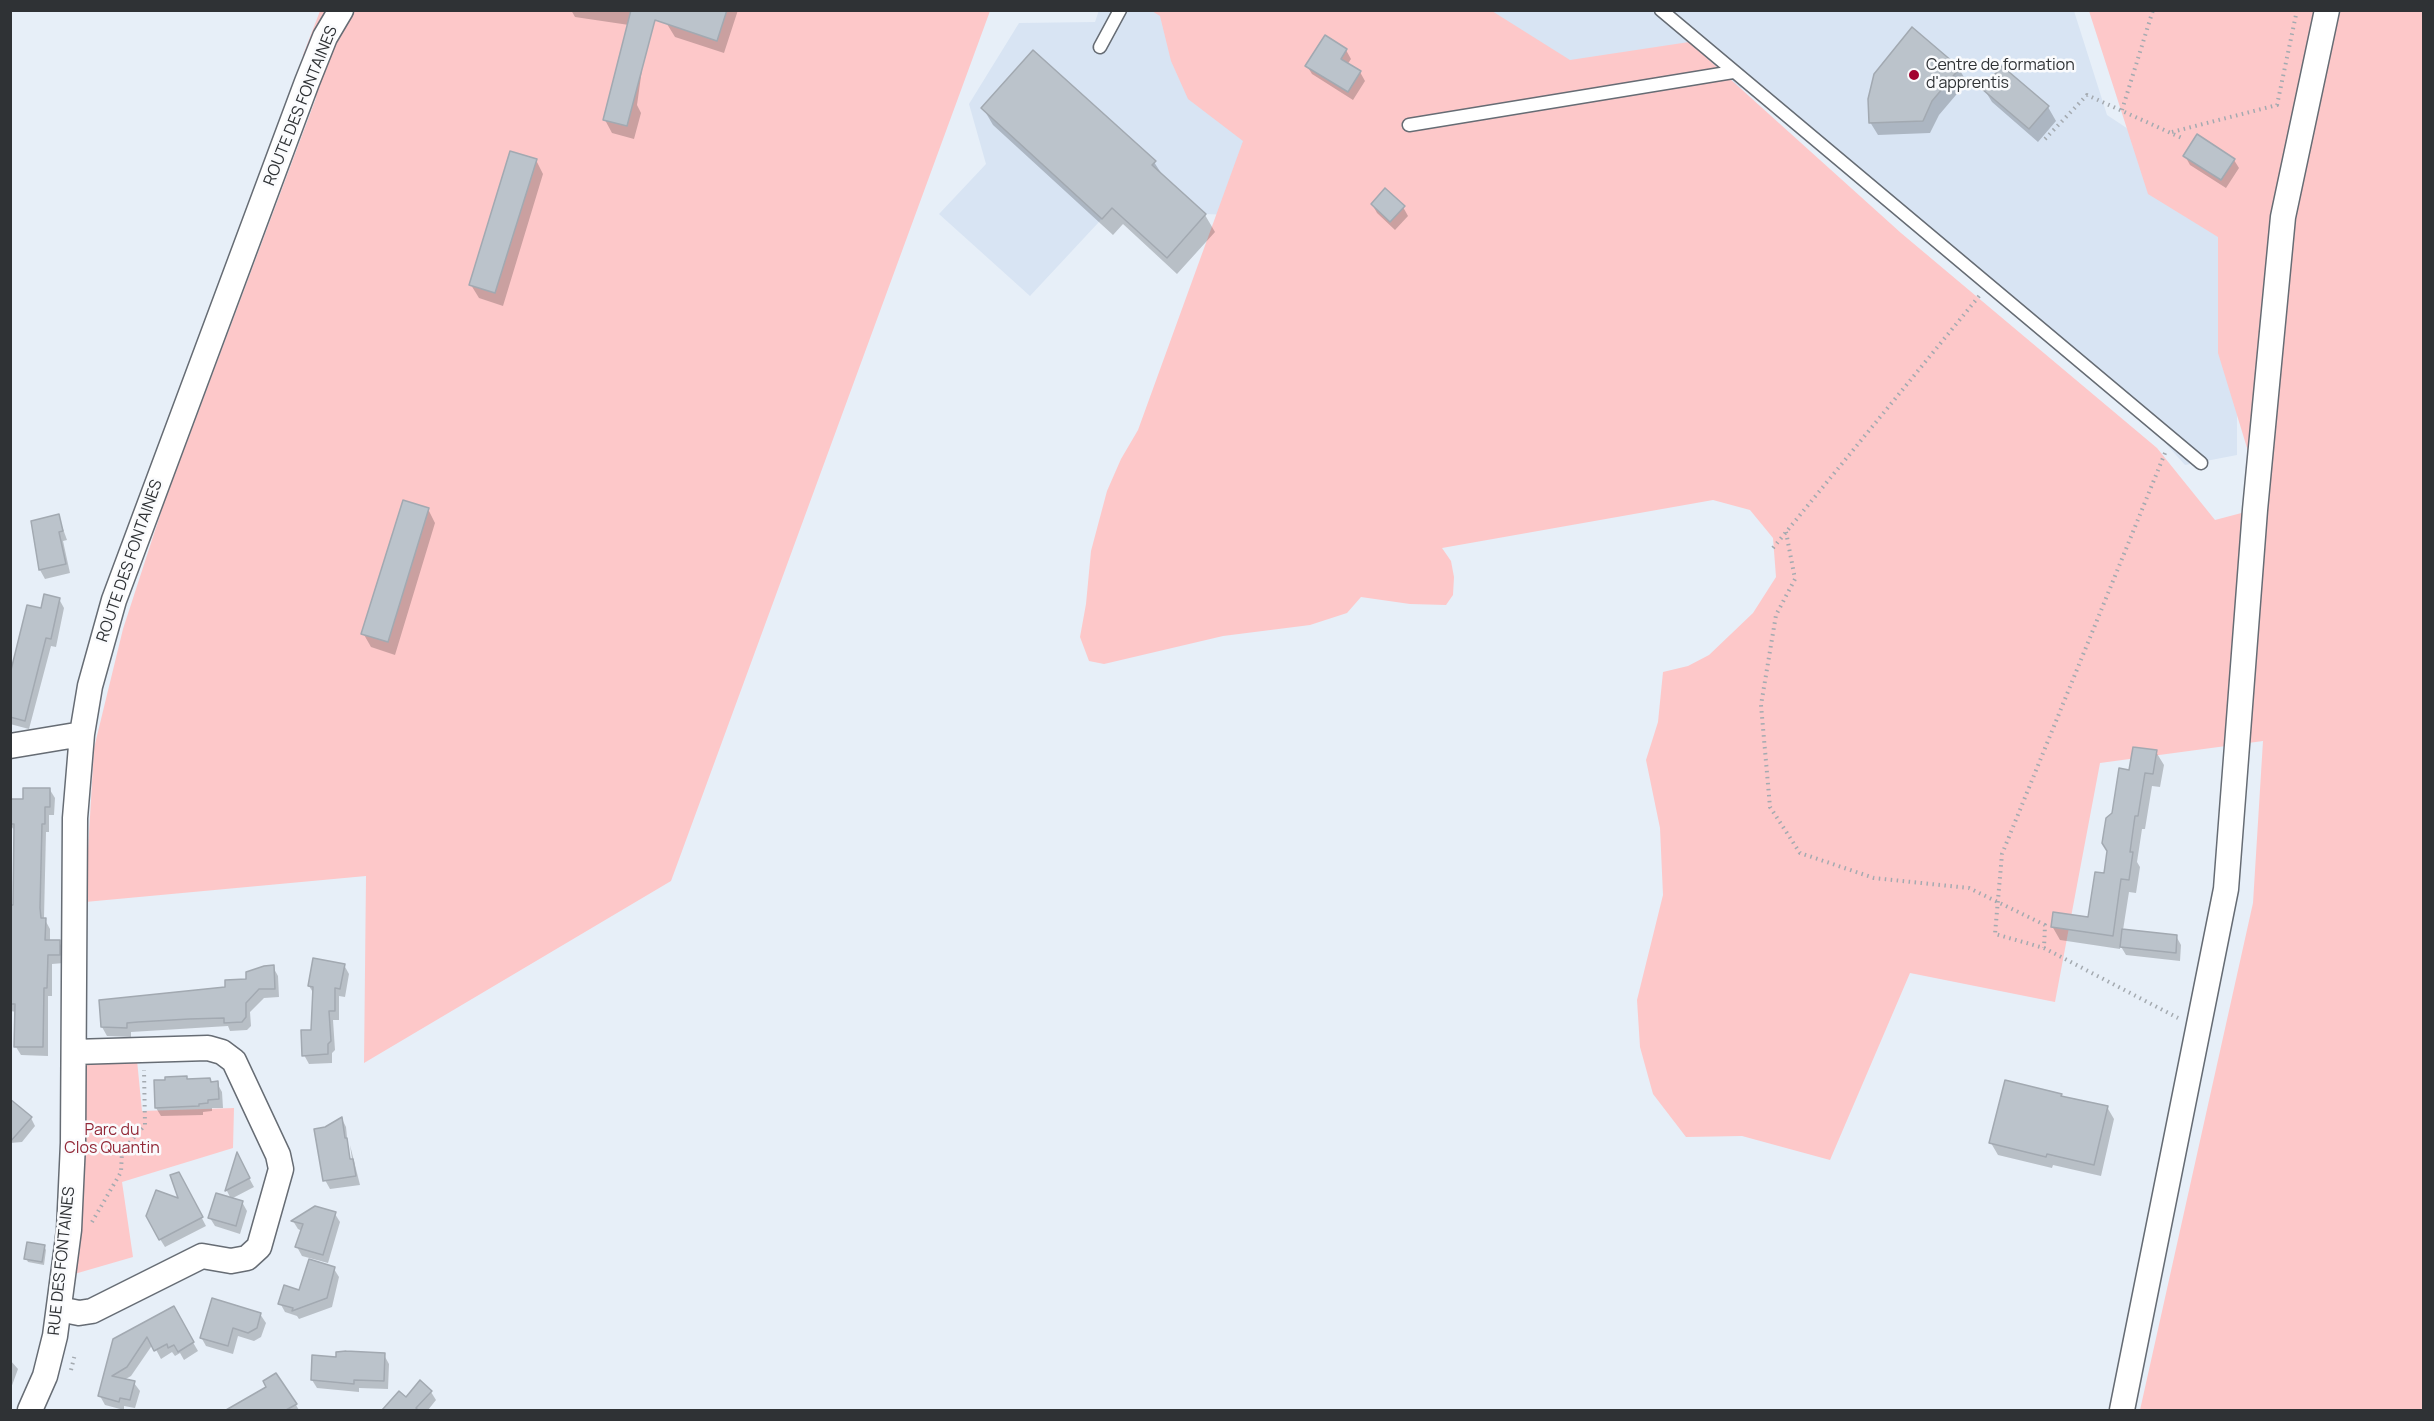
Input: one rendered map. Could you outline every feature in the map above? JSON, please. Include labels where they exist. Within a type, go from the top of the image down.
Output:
[{"type":"street","name":"ROUTE DES FONTAINES","points":[[73,1143],[75,818],[82,734],[90,686],[114,600],[307,82],[341,10]]},
{"type":"street","points":[[2122,1410],[2226,889],[2255,510],[2283,217],[2327,10]]},
{"type":"street","points":[[10,746],[82,734]]},
{"type":"street","points":[[59,1310],[80,1313],[92,1311],[202,1256],[231,1261],[247,1258],[259,1247],[281,1169],[278,1155],[234,1061],[222,1052],[208,1048],[74,1052]]},
{"type":"street","name":"RUE DES FONTAINES","points":[[30,1410],[45,1376],[55,1336],[69,1230],[73,1143]]},
{"type":"lane","points":[[1100,47],[1120,10]]},
{"type":"lane","points":[[1661,10],[2201,463]]},
{"type":"lane","points":[[1409,125],[1733,72]]},
{"type":"path","points":[[2121,110],[2153,10]]},
{"type":"path","points":[[2172,132],[2277,105],[2297,10]]},
{"type":"path","points":[[2045,139],[2087,95],[2184,139]]},
{"type":"path","points":[[1773,548],[1988,285]]},
{"type":"path","points":[[2171,438],[2002,854],[1995,934],[2044,948],[2198,1028]]},
{"type":"path","points":[[1786,532],[1795,579],[1776,615],[1761,705],[1770,807],[1800,854],[1874,878],[1969,888],[2045,925],[2044,948]]},
{"type":"path","points":[[91,1231],[93,1219],[121,1172],[122,1150],[146,1125],[144,1064]]},
{"type":"shaded area","points":[[1099,10],[2074,11],[2107,115],[2243,205],[2237,314],[2237,455],[2185,465],[2159,436],[1946,241],[1761,85],[1408,141],[1391,222],[1206,214],[1167,258],[1112,208],[1030,296],[939,214],[986,164],[969,104],[1019,23],[1095,22]]},
{"type":"green space","points":[[320,11],[990,11],[671,881],[364,1063],[366,876],[85,902],[94,748],[123,629],[163,506],[316,98],[303,55]]},
{"type":"green space","points":[[1152,11],[1492,11],[1570,60],[1689,42],[1901,233],[2157,448],[2215,520],[2249,511],[2255,474],[2218,353],[2218,237],[2148,194],[2089,11],[2423,11],[2423,1410],[2140,1410],[2253,903],[2263,741],[2100,763],[2055,1002],[1910,973],[1830,1160],[1742,1136],[1686,1137],[1653,1094],[1640,1047],[1637,1000],[1663,895],[1660,828],[1646,760],[1658,722],[1663,672],[1688,666],[1709,655],[1753,613],[1776,577],[1773,538],[1750,510],[1713,500],[1442,548],[1451,561],[1454,577],[1453,595],[1446,605],[1410,604],[1361,597],[1347,613],[1310,625],[1223,636],[1104,664],[1089,661],[1080,637],[1091,551],[1107,491],[1121,459],[1138,430],[1243,141],[1188,99],[1171,61],[1160,16]]},
{"type":"green space","name":"Parc du Clos Quantin","points":[[136,1050],[142,1111],[234,1108],[233,1148],[122,1182],[133,1257],[64,1277],[74,1052]]},
{"type":"building","points":[[631,10],[727,10],[717,41],[655,20],[627,126],[603,120]]},
{"type":"building","name":"Centre de formation d'apprentis","points":[[1912,27],[1960,68],[1932,101],[1923,121],[1869,123],[1868,99],[1874,74]]},
{"type":"building","points":[[1325,35],[1347,49],[1341,59],[1361,71],[1348,92],[1305,66]]},
{"type":"building","points":[[1033,50],[1156,161],[1152,165],[1206,214],[1167,258],[1112,208],[1102,219],[981,108]]},
{"type":"building","points":[[2002,66],[2049,106],[2029,129],[1982,89]]},
{"type":"building","points":[[2197,134],[2235,159],[2221,180],[2183,156]]},
{"type":"building","points":[[510,151],[537,159],[495,293],[469,285]]},
{"type":"building","points":[[1385,188],[1405,206],[1390,222],[1371,204]]},
{"type":"building","points":[[403,500],[429,508],[388,642],[361,634]]},
{"type":"building","points":[[59,514],[63,531],[59,532],[66,564],[39,570],[31,521]]},
{"type":"building","points":[[44,594],[60,598],[51,639],[46,638],[25,721],[10,717],[10,674],[27,605],[41,608]]},
{"type":"building","points":[[2133,747],[2157,750],[2153,774],[2145,773],[2138,816],[2135,816],[2129,880],[2121,879],[2113,936],[2051,927],[2053,912],[2088,917],[2095,872],[2104,873],[2107,851],[2102,843],[2106,818],[2112,813],[2119,768],[2129,770]]},
{"type":"building","points":[[23,788],[50,788],[50,807],[45,807],[45,824],[42,824],[40,908],[41,918],[46,918],[45,940],[60,940],[60,955],[48,955],[47,988],[44,988],[43,1047],[14,1047],[15,1004],[10,1004],[10,905],[13,905],[14,824],[10,824],[10,799],[23,799]]},
{"type":"building","points":[[2122,929],[2177,935],[2176,953],[2120,947]]},
{"type":"building","points":[[313,958],[345,964],[340,989],[335,988],[335,1011],[329,1011],[331,1041],[328,1044],[328,1054],[302,1056],[301,1030],[311,1030],[313,987],[308,986]]},
{"type":"building","points":[[274,965],[275,989],[259,989],[246,1003],[246,1017],[242,1022],[224,1023],[224,1018],[189,1019],[127,1023],[127,1028],[101,1027],[99,1000],[225,987],[225,980],[246,979],[246,972]]},
{"type":"building","points":[[187,1076],[187,1079],[210,1078],[211,1082],[218,1081],[219,1099],[208,1100],[208,1103],[199,1104],[199,1106],[155,1108],[154,1080]]},
{"type":"building","points":[[2005,1080],[2062,1094],[2061,1096],[2108,1106],[2094,1165],[2047,1154],[2046,1157],[1989,1143]]},
{"type":"building","points":[[10,1099],[32,1117],[10,1142]]},
{"type":"building","points":[[342,1117],[345,1138],[347,1138],[350,1159],[353,1159],[356,1176],[323,1181],[314,1129],[325,1127]]},
{"type":"building","points":[[237,1152],[250,1178],[225,1191]]},
{"type":"building","points":[[179,1172],[203,1217],[159,1240],[146,1216],[156,1190],[178,1198],[170,1175]]},
{"type":"building","points":[[216,1193],[243,1201],[236,1226],[208,1218]]},
{"type":"building","points":[[315,1206],[336,1212],[323,1255],[295,1247],[303,1224],[291,1221]]},
{"type":"building","points":[[27,1242],[45,1245],[42,1262],[24,1259]]},
{"type":"building","points":[[309,1259],[335,1267],[327,1298],[292,1311],[293,1308],[278,1304],[284,1285],[299,1290]]},
{"type":"building","points":[[212,1298],[261,1313],[257,1328],[248,1333],[233,1328],[228,1346],[200,1338]]},
{"type":"building","points":[[174,1306],[194,1342],[178,1352],[174,1345],[168,1348],[167,1344],[154,1351],[147,1337],[127,1367],[112,1376],[135,1381],[130,1400],[120,1398],[119,1402],[98,1396],[113,1339]]},
{"type":"building","points":[[336,1352],[385,1353],[384,1381],[354,1380],[354,1384],[311,1380],[312,1355],[336,1357]]},
{"type":"building","points":[[276,1373],[297,1404],[286,1410],[226,1410],[266,1387],[263,1381]]},
{"type":"building","points":[[420,1380],[432,1391],[416,1408],[418,1410],[382,1410],[399,1391],[406,1397]]},
{"type":"place","name":"Centre de formation d'apprentis","points":[[1914,75]]}]
